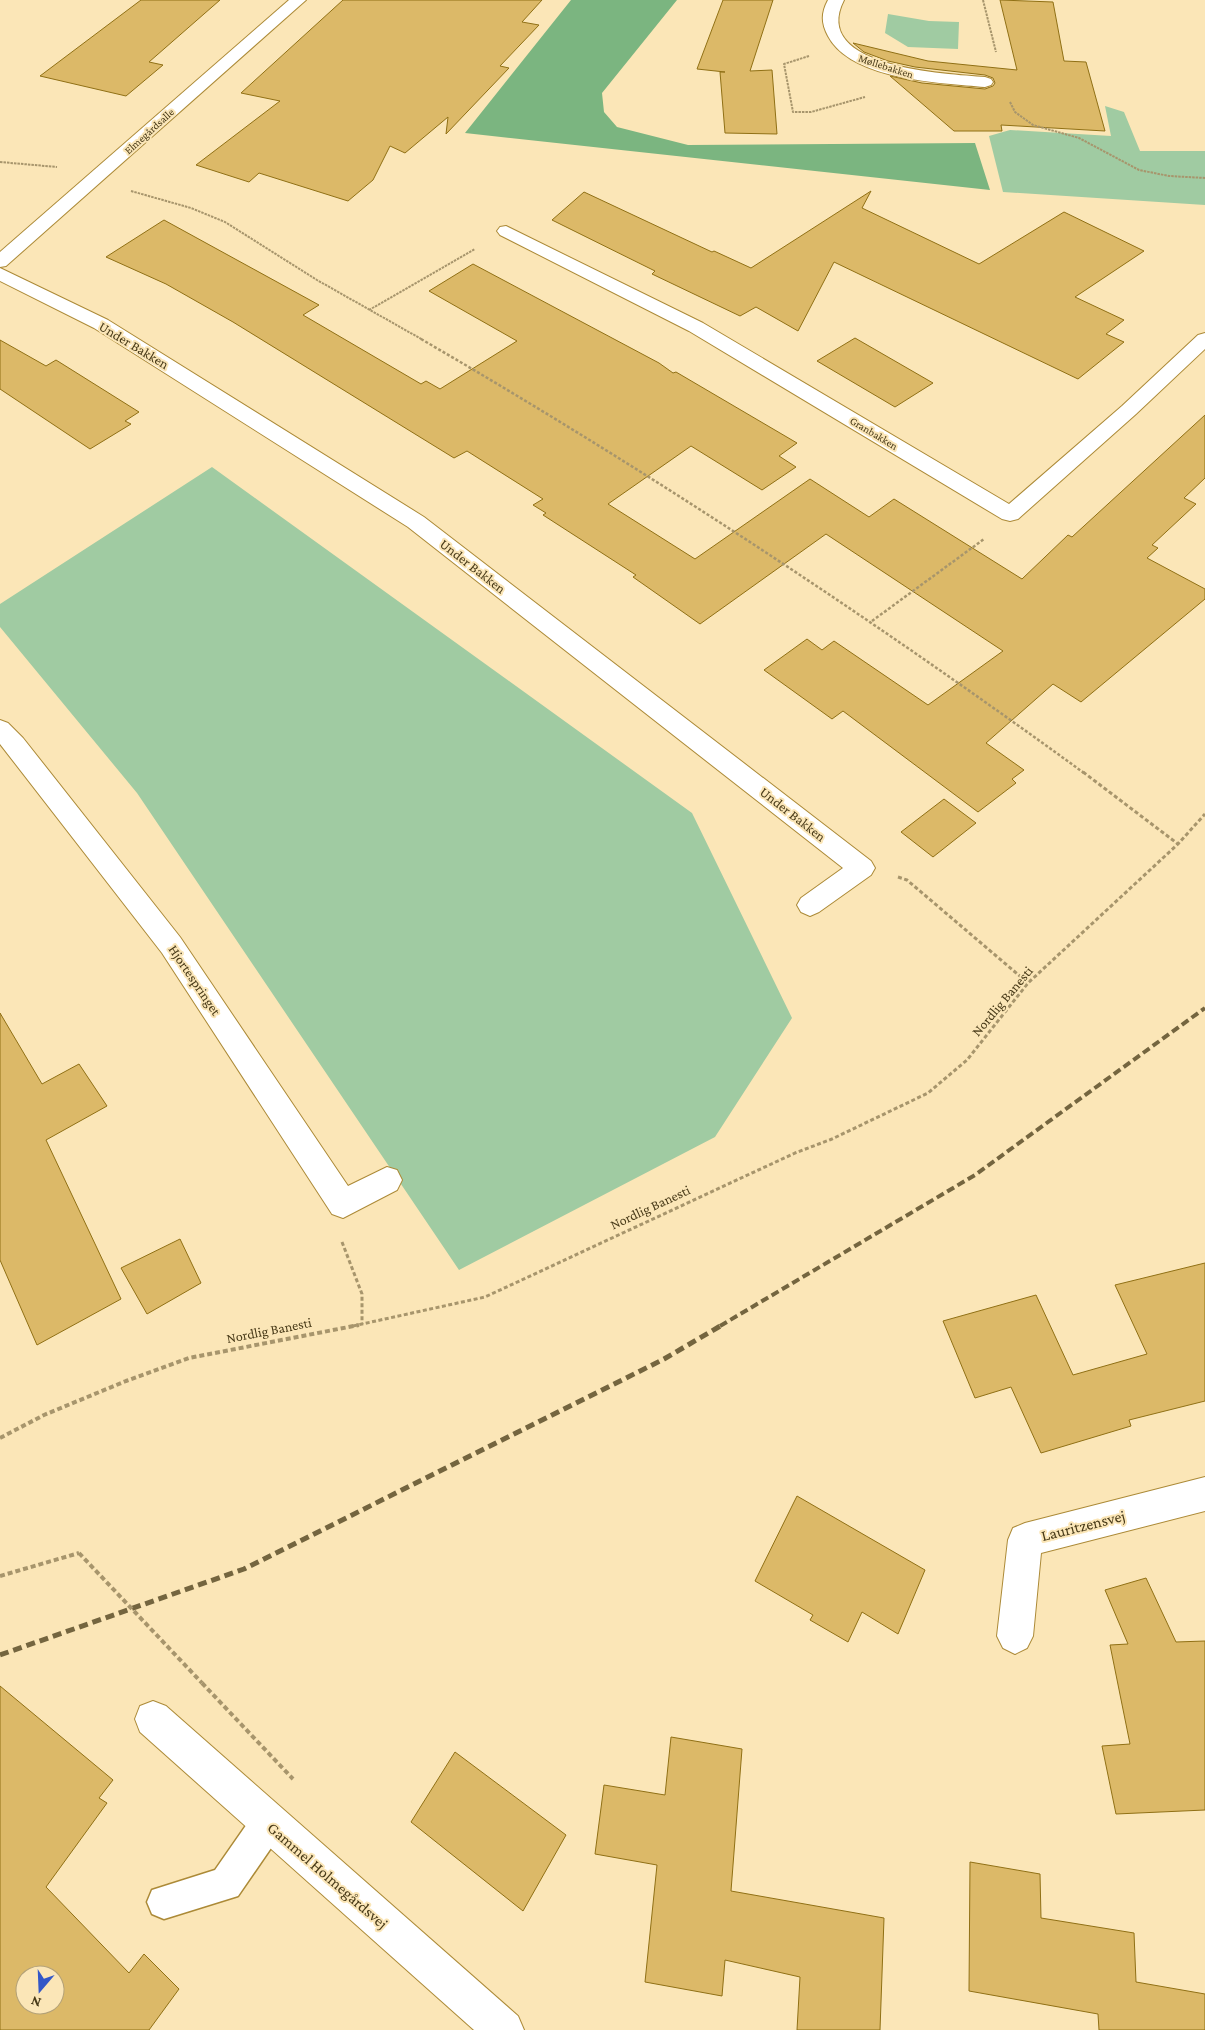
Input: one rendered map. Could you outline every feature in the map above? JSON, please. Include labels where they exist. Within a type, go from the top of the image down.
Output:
[{"type":"street","name":"Elmegårdsalle","points":[[0,262],[298,0]]},
{"type":"street","name":"Møllebakken","points":[[836,0],[829,15],[834,36],[854,56],[890,69],[923,77],[985,82]]},
{"type":"street","name":"Granbakken","points":[[506,231],[696,327],[1010,514],[1129,410],[1205,339]]},
{"type":"street","name":"Under Bakken","points":[[0,274],[101,324],[416,522],[862,868]]},
{"type":"street","name":"Hjortespringet","points":[[0,729],[14,744],[171,944],[343,1204]]},
{"type":"street","points":[[810,905],[862,868]]},
{"type":"street","points":[[343,1204],[386,1180]]},
{"type":"street","name":"Lauritzensvej","points":[[1015,1636],[1025,1540],[1205,1494]]},
{"type":"street","name":"Gammel Holmegårdsvej","points":[[153,1719],[268,1823],[504,2030]]},
{"type":"lane","points":[[164,1902],[226,1884],[268,1823]]},
{"type":"path","points":[[983,0],[997,55]]},
{"type":"path","points":[[843,45],[784,64],[793,112],[811,112],[870,95],[872,82],[890,69]]},
{"type":"path","points":[[1010,101],[1012,110],[1042,129],[1087,140],[1127,165],[1146,172],[1170,176],[1205,178]]},
{"type":"path","points":[[0,162],[70,168],[94,180],[192,209],[227,223],[308,275],[497,382],[640,470],[872,621],[1084,772],[1178,844]]},
{"type":"path","points":[[369,310],[506,231]]},
{"type":"path","points":[[872,621],[978,545]]},
{"type":"path","name":"Nordlig Banesti","points":[[0,1438],[53,1411],[189,1358],[362,1324],[485,1297],[777,1161],[832,1139],[928,1093],[968,1060],[1028,983],[1178,844],[1205,814]]},
{"type":"path","points":[[862,868],[907,880],[1028,983]]},
{"type":"path","points":[[343,1204],[342,1241],[362,1294],[362,1324]]},
{"type":"path","points":[[0,1576],[79,1553],[296,1781]]},
{"type":"green space","points":[[571,0],[677,0],[602,93],[604,112],[617,127],[688,145],[975,143],[990,190],[465,133]]},
{"type":"green space","points":[[888,14],[929,21],[959,22],[958,49],[908,47],[885,33]]},
{"type":"green space","points":[[1105,106],[1124,112],[1140,151],[1205,151],[1205,205],[1003,192],[989,136],[1010,130],[1111,136]]},
{"type":"green space","points":[[212,467],[692,813],[792,1018],[715,1137],[459,1270],[137,793],[0,627],[0,604]]},
{"type":"building","points":[[141,0],[220,0],[149,62],[163,65],[126,96],[40,76]]},
{"type":"building","points":[[343,0],[542,0],[522,22],[539,25],[500,66],[509,68],[446,134],[448,117],[405,153],[390,146],[373,180],[348,201],[259,173],[249,182],[196,165],[280,101],[241,93]]},
{"type":"building","points":[[723,0],[773,0],[750,71],[772,70],[777,134],[725,133],[720,72],[725,72],[697,69]]},
{"type":"building","points":[[1000,0],[1053,2],[1064,61],[1086,62],[1105,131],[1001,125],[1002,131],[954,131],[890,76],[922,83],[985,89],[993,86],[995,83],[993,78],[985,75],[915,67],[888,61],[864,52],[853,43],[928,61],[1017,70]]},
{"type":"building","points":[[871,191],[862,208],[979,264],[1064,212],[1144,251],[1075,297],[1124,320],[1106,334],[1124,342],[1078,379],[834,262],[798,331],[756,307],[740,316],[652,274],[655,271],[552,220],[584,192],[712,252],[714,251],[751,268]]},
{"type":"building","points":[[164,220],[319,305],[303,315],[421,384],[426,381],[440,389],[517,341],[429,291],[473,264],[659,363],[673,373],[676,372],[797,443],[779,456],[796,467],[762,490],[691,446],[608,504],[695,559],[810,479],[869,517],[894,499],[1022,579],[1068,535],[1072,537],[1205,415],[1205,478],[1184,498],[1196,504],[1152,545],[1158,548],[1147,558],[1205,589],[1205,599],[1081,702],[1053,684],[986,743],[1024,770],[1012,779],[1016,783],[978,812],[843,711],[832,719],[764,670],[807,639],[822,650],[834,641],[928,705],[1003,651],[826,534],[700,624],[633,577],[636,575],[543,515],[546,513],[533,505],[543,499],[467,451],[454,458],[233,322],[166,284],[106,257]]},
{"type":"building","points":[[855,338],[933,383],[895,407],[817,361]]},
{"type":"building","points":[[0,340],[46,366],[56,360],[139,412],[125,421],[131,424],[90,449],[0,389]]},
{"type":"building","points":[[944,799],[976,823],[933,857],[901,832]]},
{"type":"building","points":[[0,1013],[42,1084],[79,1064],[107,1106],[46,1140],[121,1299],[37,1345],[0,1260]]},
{"type":"building","points":[[180,1239],[201,1283],[147,1314],[121,1268]]},
{"type":"building","points":[[1205,1263],[1205,1401],[1129,1420],[1131,1426],[1041,1453],[1011,1387],[975,1398],[943,1321],[1036,1295],[1073,1375],[1147,1354],[1115,1285]]},
{"type":"building","points":[[797,1496],[925,1570],[898,1634],[862,1612],[848,1642],[810,1620],[813,1615],[755,1581]]},
{"type":"building","points":[[1146,1578],[1176,1642],[1205,1641],[1205,1810],[1116,1814],[1102,1746],[1130,1744],[1110,1645],[1128,1644],[1105,1590]]},
{"type":"building","points":[[0,1686],[113,1780],[99,1798],[107,1803],[46,1887],[129,1973],[144,1954],[179,1989],[149,2030],[0,2030]]},
{"type":"building","points":[[671,1737],[742,1749],[731,1891],[884,1918],[880,2030],[797,2030],[800,1977],[725,1960],[722,1996],[645,1982],[657,1865],[595,1854],[604,1785],[665,1795]]},
{"type":"building","points":[[455,1752],[566,1835],[523,1911],[411,1822]]},
{"type":"building","points":[[970,1862],[1040,1874],[1041,1918],[1134,1933],[1136,1982],[1205,1994],[1205,2030],[1099,2030],[1098,2014],[969,1991]]},
{"type":"railway","points":[[720,1326],[975,1175],[1205,1008]]},
{"type":"railway","points":[[0,1655],[244,1569],[664,1359],[722,1325]]}]
